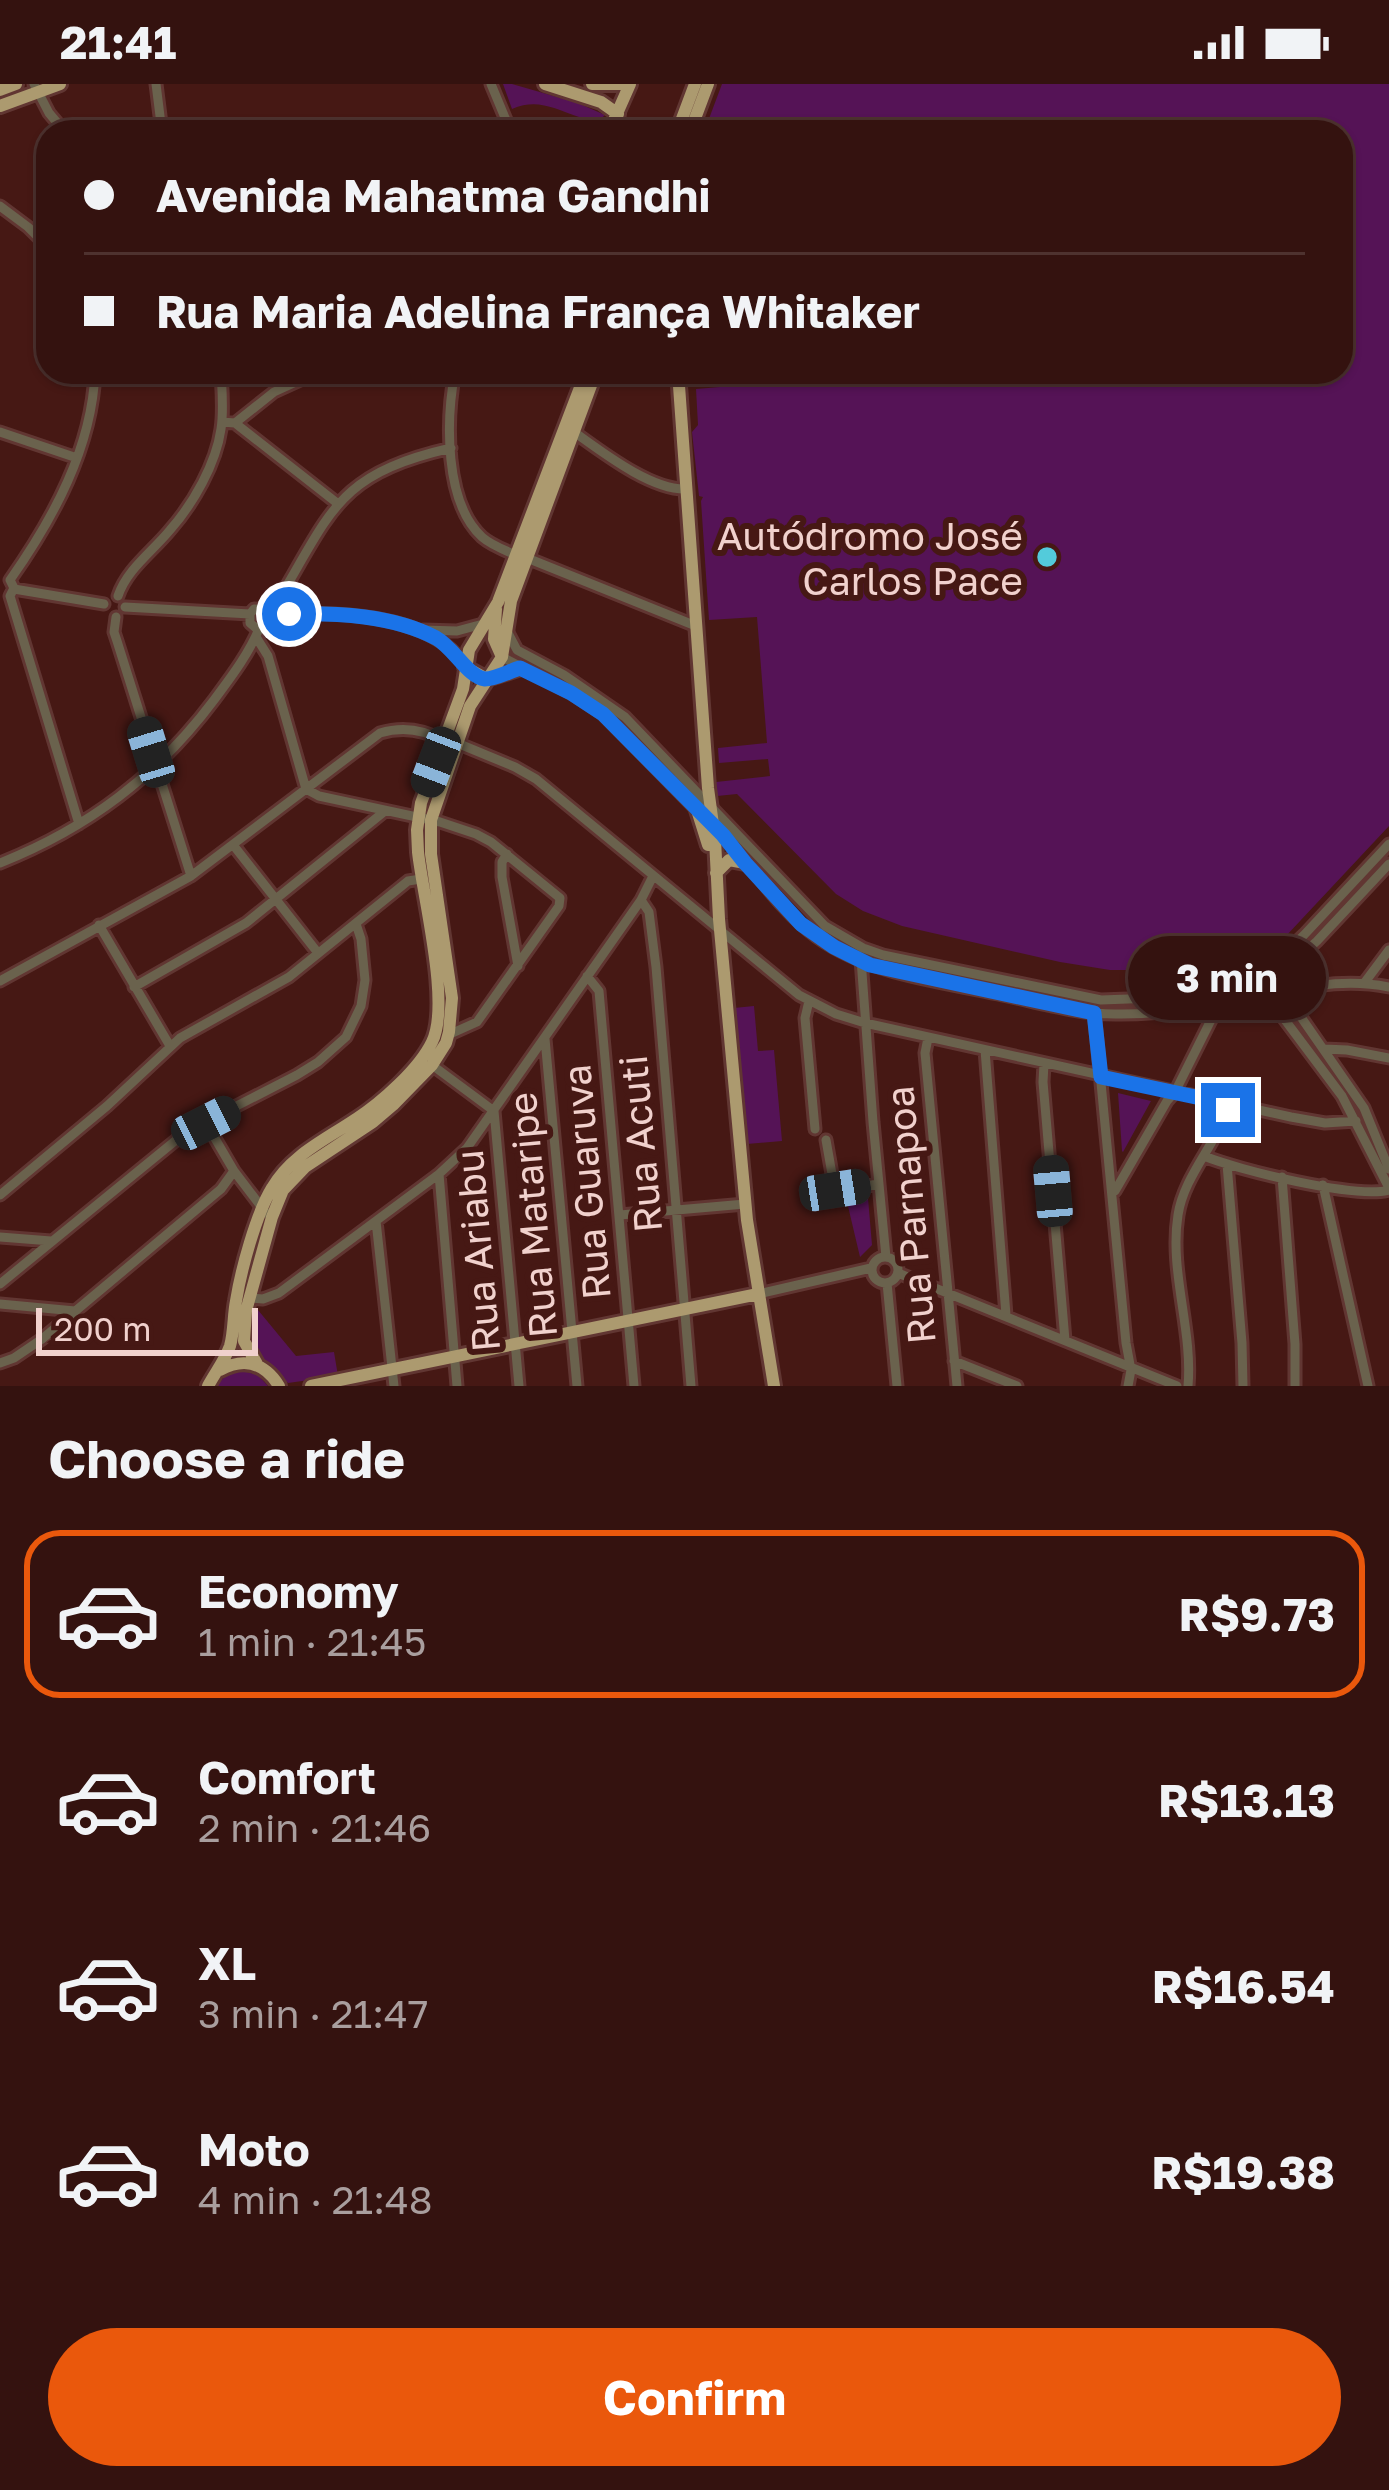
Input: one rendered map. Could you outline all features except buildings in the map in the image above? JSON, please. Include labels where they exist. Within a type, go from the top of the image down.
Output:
[{"type":"main road","points":[[0,90],[16,84]]},
{"type":"main road","points":[[0,106],[35,88],[58,84]]},
{"type":"main road","points":[[545,84],[601,101],[619,114]]},
{"type":"main road","points":[[592,84],[628,84],[616,120]]},
{"type":"main road","points":[[696,84],[701,102]]},
{"type":"main road","points":[[682,120],[696,84]]},
{"type":"main road","points":[[694,120],[708,84]]},
{"type":"main road","points":[[451,742],[502,657],[522,557],[582,384]]},
{"type":"main road","points":[[279,1386],[257,1364],[244,1341],[268,1193],[286,1167],[366,1113],[432,1042],[440,1000],[421,879],[425,819],[451,742],[469,650],[522,557],[592,384]]},
{"type":"main road","points":[[679,384],[703,809],[716,874]]},
{"type":"main road","points":[[498,602],[494,639],[502,657]]},
{"type":"main road","points":[[465,668],[487,679],[520,668]]},
{"type":"main road","points":[[703,809],[713,825],[746,1204],[774,1386]]},
{"type":"main road","points":[[211,1380],[232,1340],[235,1303],[267,1214],[292,1178],[373,1122],[432,1065],[448,1035],[452,998],[425,819]]},
{"type":"main road","points":[[716,874],[729,860],[745,863]]},
{"type":"main road","points":[[311,1386],[758,1294]]},
{"type":"main road","points":[[211,1380],[235,1363],[257,1364]]},
{"type":"street","points":[[156,84],[160,120]]},
{"type":"street","points":[[490,84],[506,120]]},
{"type":"street","points":[[35,88],[55,120]]},
{"type":"street","points":[[0,206],[36,234]]},
{"type":"street","points":[[79,824],[7,588],[56,507],[77,458],[94,384]]},
{"type":"street","points":[[118,596],[127,576],[188,508],[210,463],[222,422],[221,384]]},
{"type":"street","points":[[235,423],[292,384]]},
{"type":"street","points":[[454,384],[453,472],[464,513],[487,541],[696,626]]},
{"type":"street","points":[[222,422],[235,423],[337,502]]},
{"type":"street","points":[[0,432],[77,458]]},
{"type":"street","points":[[574,432],[658,483],[687,489]]},
{"type":"street","points":[[0,863],[52,841],[156,768],[202,716],[257,633],[268,625],[268,613],[337,502],[392,465],[451,448]]},
{"type":"street","points":[[7,588],[104,604]]},
{"type":"street","points":[[118,596],[125,608],[122,614],[106,614],[104,604],[118,596]]},
{"type":"street","points":[[125,608],[250,614],[257,608],[268,613],[345,616],[457,631],[483,624]]},
{"type":"street","points":[[250,614],[268,656],[306,788],[319,796],[476,834],[561,900],[476,1022],[448,1035]]},
{"type":"street","points":[[116,617],[114,632],[191,876]]},
{"type":"street","points":[[418,629],[448,645],[465,668]]},
{"type":"street","points":[[506,631],[517,650],[625,717],[703,809],[809,912],[863,948],[1094,1000],[1169,999],[1262,989]]},
{"type":"street","points":[[502,657],[520,668],[561,680]]},
{"type":"street","points":[[0,981],[191,876],[380,733],[406,728],[536,779],[809,1001],[866,1023],[1101,1077],[1325,1123],[1356,1121]]},
{"type":"street","points":[[134,986],[246,923],[386,811]]},
{"type":"street","points":[[713,825],[801,924],[861,962],[1094,1013],[1162,1012],[1262,989],[1278,980],[1389,863]]},
{"type":"street","points":[[1278,980],[1304,935],[1389,844]]},
{"type":"street","points":[[234,846],[318,953]]},
{"type":"street","points":[[507,854],[502,877],[518,966]]},
{"type":"street","points":[[0,1195],[170,1046],[279,983],[409,881],[421,879]]},
{"type":"street","points":[[248,1298],[279,1293],[467,1148],[641,900],[646,886],[658,880]]},
{"type":"street","name":"Rua Acuti","points":[[641,900],[652,929],[692,1386]]},
{"type":"street","points":[[0,1284],[186,1132],[297,1075],[346,1037],[364,990],[356,924]]},
{"type":"street","points":[[100,925],[170,1046]]},
{"type":"street","points":[[863,948],[886,1257]]},
{"type":"street","points":[[1365,982],[1389,950]]},
{"type":"street","points":[[1204,1156],[1369,1194],[1389,1189],[1342,1096],[1262,989],[1261,971],[1302,988],[1342,982],[1389,987]]},
{"type":"street","name":"Rua Guaruva","points":[[587,976],[599,991],[634,1386]]},
{"type":"street","points":[[1278,980],[1364,1108],[1389,1169]]},
{"type":"street","points":[[1094,1000],[1131,1370],[1128,1386]]},
{"type":"street","points":[[809,1001],[805,1018],[815,1129]]},
{"type":"street","points":[[1112,1196],[1175,1092],[1220,1002]]},
{"type":"street","name":"Rua Parnapoa","points":[[928,1038],[925,1053],[957,1386]]},
{"type":"street","name":"Rua Mataripe","points":[[545,1039],[577,1386]]},
{"type":"street","points":[[1324,1049],[1389,1058]]},
{"type":"street","points":[[985,1050],[1006,1315]]},
{"type":"street","points":[[1044,1064],[1065,1340]]},
{"type":"street","points":[[432,1065],[494,1111]]},
{"type":"street","points":[[1188,1386],[1176,1227],[1183,1195],[1229,1104]]},
{"type":"street","name":"Rua Ariabu","points":[[494,1111],[519,1386]]},
{"type":"street","points":[[206,1123],[244,1187],[267,1214]]},
{"type":"street","points":[[826,1141],[835,1190],[878,1184]]},
{"type":"street","points":[[1227,1164],[1243,1386]]},
{"type":"street","points":[[0,1363],[14,1358],[76,1311],[221,1189],[234,1172]]},
{"type":"street","points":[[439,1174],[457,1386]]},
{"type":"street","points":[[1282,1177],[1295,1386]]},
{"type":"street","points":[[1323,1185],[1368,1386]]},
{"type":"street","points":[[221,1189],[244,1187]]},
{"type":"street","points":[[620,1215],[746,1204]]},
{"type":"street","points":[[376,1221],[394,1386]]},
{"type":"street","points":[[0,1237],[51,1241]]},
{"type":"street","points":[[869,1272],[875,1261],[886,1257],[896,1262],[897,1386]]},
{"type":"street","points":[[758,1294],[869,1272]]},
{"type":"street","points":[[869,1272],[879,1282],[896,1278],[1006,1315],[1177,1386]]},
{"type":"street","points":[[0,1304],[76,1311]]},
{"type":"street","points":[[954,1361],[1017,1386]]},
{"type":"shaded area","points":[[503,84],[578,103],[605,115],[600,120],[581,120],[537,104],[512,109]]},
{"type":"shaded area","name":"Autódromo José Carlos Pace","points":[[722,84],[1389,84],[1389,826],[1271,952],[1239,947],[1178,966],[1110,970],[902,926],[836,894],[737,794],[717,796],[716,782],[770,776],[768,759],[719,763],[718,748],[767,743],[757,617],[709,620],[703,497],[699,496],[692,432],[698,425],[696,389],[732,384],[1353,384],[1353,120],[708,120]]},
{"type":"shaded area","points":[[754,1006],[758,1051],[774,1050],[782,1141],[747,1144],[734,1008]]},
{"type":"shaded area","points":[[1118,1093],[1151,1101],[1123,1152],[1122,1151]]},
{"type":"shaded area","points":[[868,1198],[872,1245],[860,1257],[847,1202]]},
{"type":"shaded area","points":[[258,1310],[296,1356],[334,1352],[338,1376],[288,1383],[254,1352],[253,1314]]},
{"type":"shaded area","points":[[227,1374],[258,1375],[268,1386],[216,1386]]},
{"type":"place","name":"Autódromo José Carlos Pace","points":[[1047,557]]},
{"type":"route","points":[[289,614],[403,625],[448,645],[465,668],[479,676],[487,679],[520,668],[550,681],[603,714],[723,835],[786,909],[824,941],[870,965],[1094,1013],[1101,1077],[1229,1104],[1228,1110]]}]
